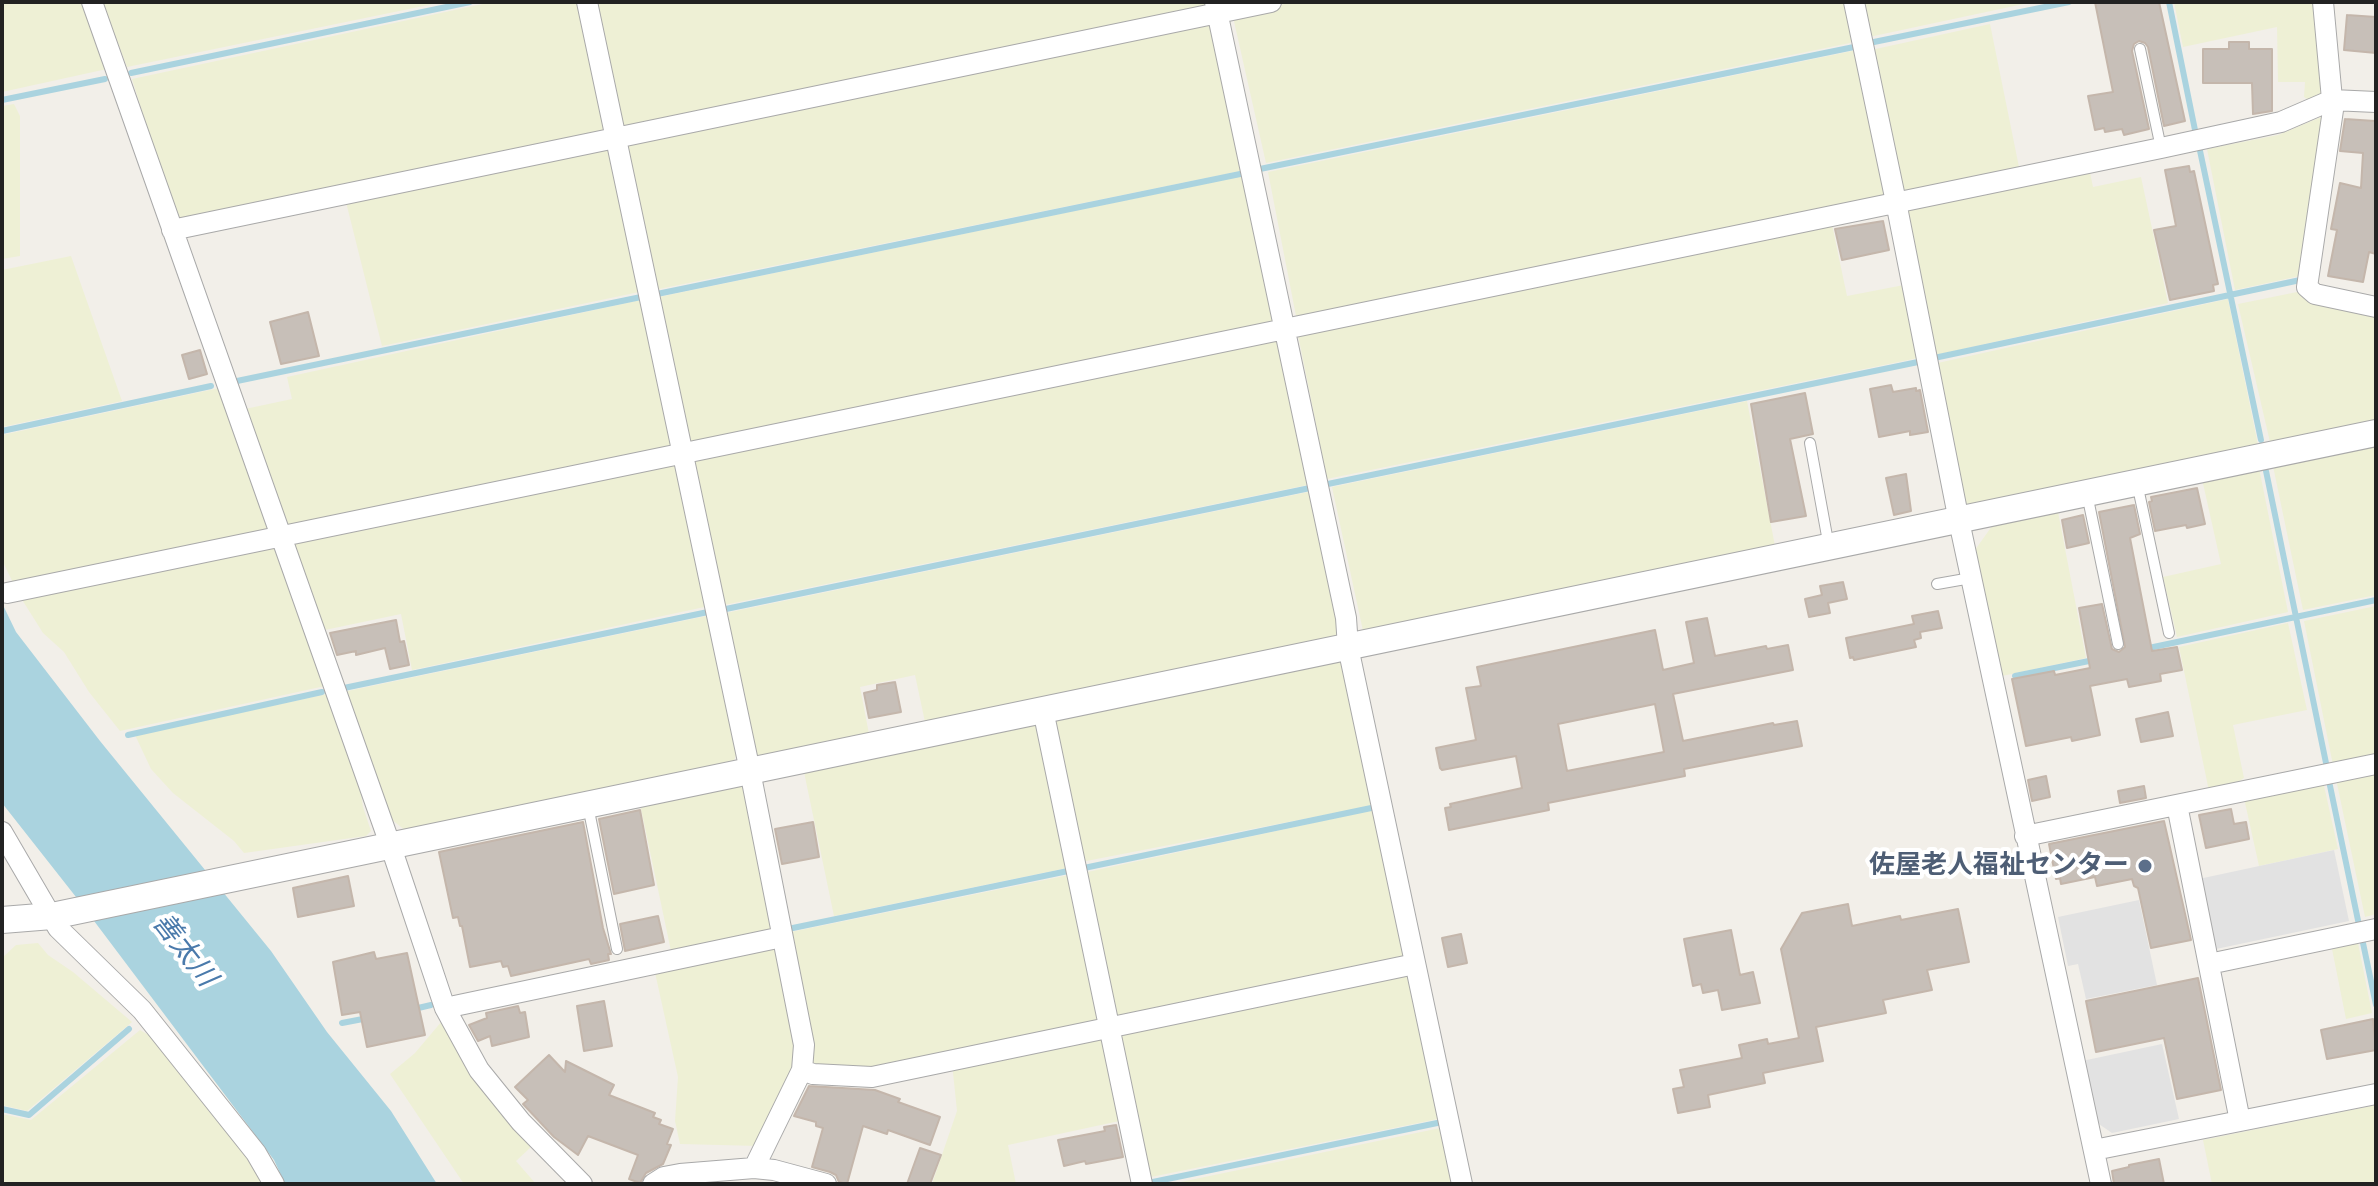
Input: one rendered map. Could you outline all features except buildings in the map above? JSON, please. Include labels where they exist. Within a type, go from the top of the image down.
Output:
[{"type":"street","points":[[92,2],[445,1008],[479,1070],[521,1122],[582,1184]]},
{"type":"street","points":[[587,2],[750,771],[804,1045],[802,1070],[754,1168]]},
{"type":"street","points":[[172,230],[1216,8],[1271,2]]},
{"type":"street","points":[[1854,2],[1959,521],[2101,1184]]},
{"type":"street","points":[[2323,2],[2333,110],[2307,287],[2315,294],[2376,307]]},
{"type":"street","points":[[1216,8],[1462,1184]]},
{"type":"street","points":[[7,593],[2161,148],[2281,122],[2332,100],[2376,102]]},
{"type":"street","points":[[2,920],[61,914],[391,847],[2376,433]]},
{"type":"street","points":[[1043,710],[1142,1184]]},
{"type":"street","points":[[2025,836],[2376,764]]},
{"type":"street","points":[[2177,805],[2240,1121]]},
{"type":"street","points":[[2,832],[61,914],[58,928],[142,1010],[256,1153],[274,1184]]},
{"type":"street","points":[[2209,964],[2376,929]]},
{"type":"street","points":[[445,1008],[782,937]]},
{"type":"street","points":[[802,1070],[813,1074],[872,1077],[1415,964]]},
{"type":"street","points":[[2094,1150],[2376,1094]]},
{"type":"street","points":[[653,1184],[664,1177],[680,1174],[754,1168],[826,1184]]},
{"type":"lane","points":[[2140,49],[2161,148]]},
{"type":"lane","points":[[1810,443],[1829,547]]},
{"type":"lane","points":[[2137,483],[2169,633]]},
{"type":"lane","points":[[2087,494],[2118,644]]},
{"type":"lane","points":[[1937,584],[1971,578]]},
{"type":"lane","points":[[588,805],[617,949]]},
{"type":"green space","points":[[2,2],[83,2],[107,69],[2,92]]},
{"type":"green space","points":[[102,2],[443,2],[127,67]]},
{"type":"green space","points":[[492,2],[583,2],[609,129],[604,136],[184,223],[175,218],[132,79]]},
{"type":"green space","points":[[591,2],[1213,4],[625,127],[615,120]]},
{"type":"green space","points":[[1294,2],[1848,2],[1854,37],[1850,43],[1266,163],[1233,17]]},
{"type":"green space","points":[[1861,2],[2033,2],[1869,37]]},
{"type":"green space","points":[[2174,2],[2318,2],[2327,93],[2310,101],[2304,97],[2305,82],[2278,82],[2277,27],[2183,47]]},
{"type":"green space","points":[[1211,18],[1246,170],[654,290],[626,139]]},
{"type":"green space","points":[[1990,24],[2020,172],[1901,193],[1871,50]]},
{"type":"green space","points":[[1857,50],[1889,195],[1297,321],[1268,172]]},
{"type":"green space","points":[[14,104],[20,116],[20,256],[2,259],[2,106]]},
{"type":"green space","points":[[2326,115],[2304,275],[2235,290],[2207,149],[2278,135]]},
{"type":"green space","points":[[606,144],[614,150],[644,291],[382,346],[345,198]]},
{"type":"green space","points":[[2089,168],[2093,187],[2141,177],[2168,303],[1932,356],[1905,206]]},
{"type":"green space","points":[[1247,175],[1277,320],[1273,327],[689,448],[654,298]]},
{"type":"green space","points":[[1831,220],[1847,296],[1904,285],[1918,358],[1327,479],[1297,330]]},
{"type":"green space","points":[[71,256],[122,401],[2,427],[2,270]]},
{"type":"green space","points":[[2302,291],[2301,297],[2376,314],[2376,422],[2270,442],[2238,304]]},
{"type":"green space","points":[[645,299],[677,448],[295,529],[286,524],[245,409],[292,399],[287,377]]},
{"type":"green space","points":[[2228,299],[2258,445],[1969,505],[1961,501],[1933,364]]},
{"type":"green space","points":[[1271,335],[1282,345],[1312,484],[719,606],[690,457]]},
{"type":"green space","points":[[219,388],[270,528],[266,536],[15,587],[2,560],[2,435]]},
{"type":"green space","points":[[1747,401],[1775,546],[1363,631],[1332,487]]},
{"type":"green space","points":[[2376,445],[2376,595],[2303,610],[2273,466]]},
{"type":"green space","points":[[681,463],[709,606],[412,670],[401,614],[320,631],[291,547],[299,538]]},
{"type":"green space","points":[[2259,468],[2288,612],[2177,637],[2163,577],[2221,564],[2202,479]]},
{"type":"green space","points":[[1313,491],[1341,626],[1335,636],[925,722],[915,675],[860,687],[869,734],[757,758],[721,614]]},
{"type":"green space","points":[[2058,512],[2086,658],[2002,676],[1975,550],[1992,526]]},
{"type":"green space","points":[[265,542],[276,548],[325,686],[120,731],[89,692],[64,652],[43,633],[21,598]]},
{"type":"green space","points":[[2376,606],[2376,757],[2333,765],[2304,621]]},
{"type":"green space","points":[[711,615],[738,750],[733,763],[406,831],[391,819],[343,692]]},
{"type":"green space","points":[[2288,623],[2307,710],[2233,725],[2244,778],[2230,787],[2209,791],[2179,647]]},
{"type":"green space","points":[[1338,659],[1347,664],[1376,805],[1081,862],[1052,728],[1057,719]]},
{"type":"green space","points":[[327,694],[361,793],[371,831],[366,836],[244,853],[234,841],[173,793],[151,769],[135,735]]},
{"type":"green space","points":[[1034,724],[1043,730],[1072,867],[834,916],[804,772]]},
{"type":"green space","points":[[2376,770],[2376,914],[2365,917],[2336,779]]},
{"type":"green space","points":[[2323,781],[2338,849],[2259,866],[2244,798]]},
{"type":"green space","points":[[739,784],[746,792],[775,929],[671,951],[640,804]]},
{"type":"green space","points":[[1377,809],[1408,955],[1404,962],[1113,1018],[1083,873]]},
{"type":"green space","points":[[1074,874],[1105,1019],[883,1070],[815,1068],[811,1062],[786,933]]},
{"type":"green space","points":[[38,943],[48,955],[132,1022],[27,1111],[2,1105],[2,958],[16,945]]},
{"type":"green space","points":[[2358,943],[2372,1013],[2346,1019],[2332,949]]},
{"type":"green space","points":[[779,947],[799,1058],[759,1146],[680,1144],[675,1121],[678,1077],[654,968]]},
{"type":"green space","points":[[1411,968],[1443,1118],[1146,1178],[1116,1037],[1121,1029]]},
{"type":"green space","points":[[442,1021],[531,1142],[530,1148],[516,1161],[536,1184],[464,1184],[390,1074],[415,1053]]},
{"type":"green space","points":[[140,1030],[164,1044],[269,1184],[2,1184],[2,1114],[31,1120]]},
{"type":"green space","points":[[1101,1032],[1124,1120],[1008,1145],[1016,1184],[932,1184],[957,1111],[952,1063]]},
{"type":"green space","points":[[2376,1105],[2376,1184],[2212,1184],[2203,1140]]},
{"type":"green space","points":[[1445,1127],[1457,1184],[1171,1184]]},
{"type":"shaded area","points":[[2334,850],[2349,921],[2216,949],[2208,944],[2194,880]]},
{"type":"shaded area","points":[[2139,900],[2157,985],[2086,999],[2078,964],[2068,966],[2058,917]]},
{"type":"shaded area","points":[[2162,1044],[2179,1119],[2112,1133],[2096,1122],[2082,1061]]},
{"type":"water","name":"善太川","points":[[2,603],[16,632],[100,741],[271,951],[327,1032],[391,1111],[437,1184],[285,1184],[274,1160],[2,803]]},
{"type":"waterway","points":[[131,73],[470,2]]},
{"type":"waterway","points":[[1869,43],[2069,2]]},
{"type":"waterway","points":[[2169,2],[2196,135]]},
{"type":"waterway","points":[[1255,170],[1854,47]]},
{"type":"waterway","points":[[2,100],[105,79]]},
{"type":"waterway","points":[[2199,146],[2261,440]]},
{"type":"waterway","points":[[657,294],[1245,173]]},
{"type":"waterway","points":[[1934,358],[2305,279]]},
{"type":"waterway","points":[[237,381],[641,297]]},
{"type":"waterway","points":[[1323,485],[1918,362]]},
{"type":"waterway","points":[[2,431],[211,386]]},
{"type":"waterway","points":[[2266,471],[2326,763]]},
{"type":"waterway","points":[[721,610],[1310,488]]},
{"type":"waterway","points":[[2144,649],[2376,600]]},
{"type":"waterway","points":[[344,688],[708,612]]},
{"type":"waterway","points":[[2015,676],[2094,660]]},
{"type":"waterway","points":[[128,735],[322,692]]},
{"type":"waterway","points":[[2329,781],[2360,930]]},
{"type":"waterway","points":[[1084,868],[1376,807]]},
{"type":"waterway","points":[[788,929],[1068,871]]},
{"type":"waterway","points":[[2363,943],[2376,1005]]},
{"type":"waterway","points":[[414,1009],[431,1005]]},
{"type":"waterway","points":[[342,1023],[368,1018]]},
{"type":"waterway","points":[[2,1109],[29,1115],[129,1029]]},
{"type":"waterway","points":[[1148,1183],[1442,1122]]},
{"type":"place","name":"佐屋老人福祉センター","points":[[2145,866]]}]
